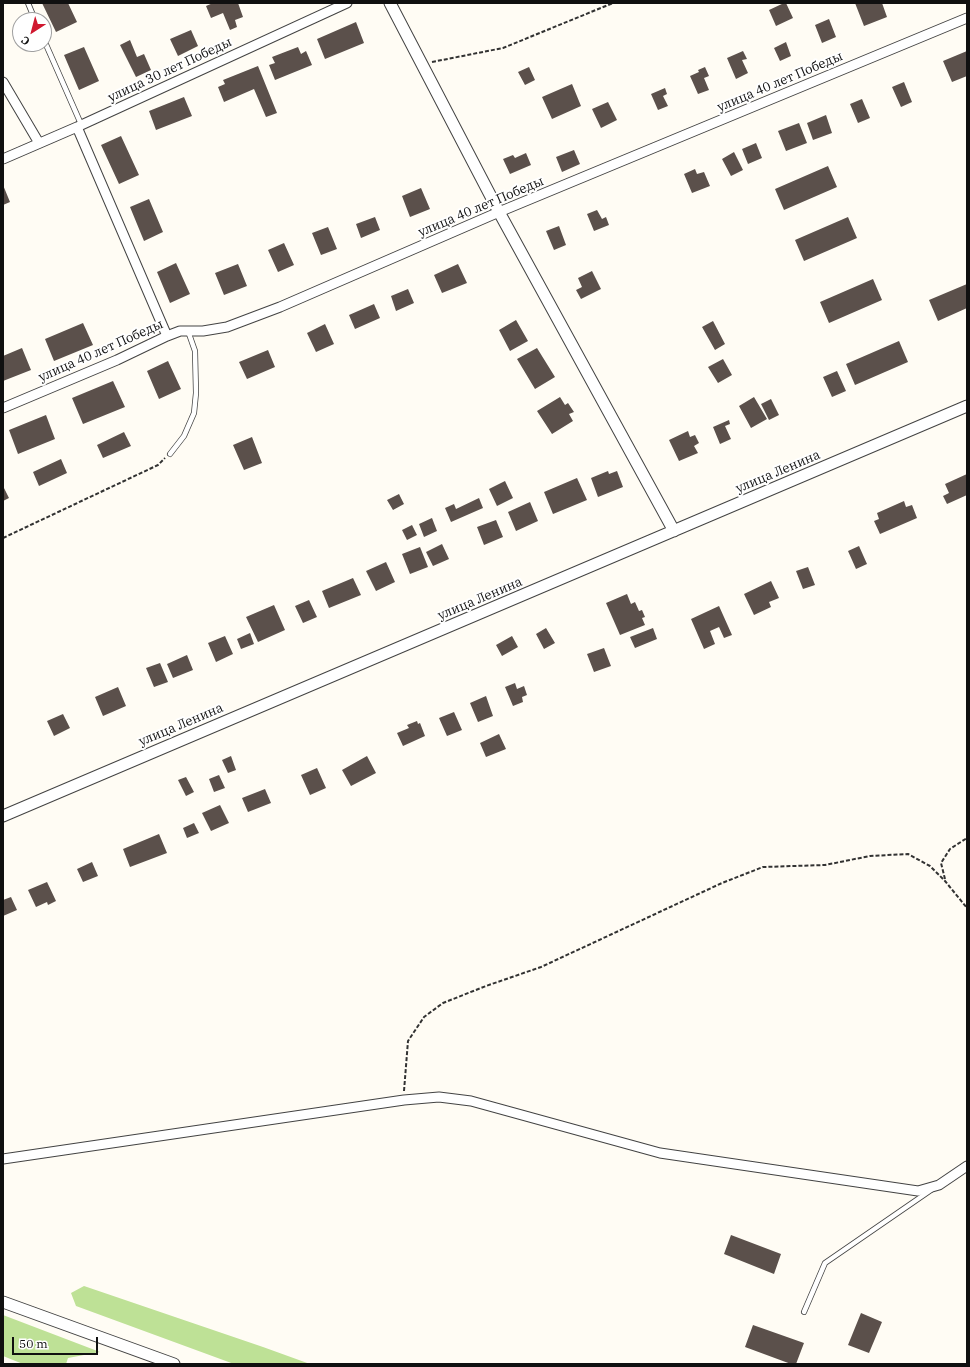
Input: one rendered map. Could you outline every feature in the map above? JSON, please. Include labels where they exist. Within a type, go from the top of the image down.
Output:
[{"type":"street","name":"улица 30 лет Победы","points":[[3,159],[347,3]]},
{"type":"street","points":[[390,3],[499,212],[674,531]]},
{"type":"street","name":"улица 40 лет Победы","points":[[3,408],[117,360],[180,331],[203,331],[228,326],[274,309],[499,212],[967,18]]},
{"type":"street","points":[[3,82],[39,143]]},
{"type":"street","points":[[79,125],[167,336]]},
{"type":"street","name":"улица Ленина","points":[[3,816],[967,406]]},
{"type":"street","points":[[3,1160],[404,1100],[439,1097],[471,1100],[660,1154],[918,1191],[939,1184],[967,1166]]},
{"type":"street","points":[[3,1302],[174,1364]]},
{"type":"lane","points":[[49,52],[79,125]]},
{"type":"lane","points":[[170,454],[184,436],[194,413],[196,393],[195,351],[188,331]]},
{"type":"lane","points":[[804,1312],[825,1263],[939,1184]]},
{"type":"path","points":[[422,64],[503,48],[613,3]]},
{"type":"path","points":[[3,538],[158,465],[170,454]]},
{"type":"path","points":[[945,880],[941,863],[950,849],[967,838]]},
{"type":"path","points":[[404,1100],[408,1042],[424,1017],[443,1003],[541,967],[722,883],[763,867],[824,864],[870,856],[908,854],[930,866],[945,880],[967,908]]},
{"type":"green space","points":[[84,1286],[310,1364],[234,1364],[76,1306],[71,1293]]},
{"type":"green space","points":[[3,1315],[100,1352],[68,1358],[66,1364],[23,1364],[3,1356]]},
{"type":"building","points":[[42,3],[68,3],[77,22],[56,32],[52,24],[52,12],[46,12]]},
{"type":"building","points":[[213,3],[238,3],[243,17],[235,20],[237,27],[230,30],[223,13],[211,18],[206,6]]},
{"type":"building","points":[[786,3],[793,18],[776,26],[769,10]]},
{"type":"building","points":[[855,3],[882,3],[887,17],[864,26]]},
{"type":"building","points":[[829,19],[836,37],[822,43],[815,25]]},
{"type":"building","points":[[356,22],[364,43],[325,59],[317,39]]},
{"type":"building","points":[[191,30],[198,46],[178,56],[170,39]]},
{"type":"building","points":[[130,40],[137,57],[144,54],[151,70],[136,77],[120,45]]},
{"type":"building","points":[[786,42],[791,56],[780,61],[774,48]]},
{"type":"building","points":[[84,47],[99,81],[79,90],[64,55]]},
{"type":"building","points":[[298,47],[301,54],[306,51],[312,65],[275,80],[269,65],[275,63],[272,57]]},
{"type":"building","points":[[743,51],[747,59],[742,60],[748,73],[736,79],[727,58]]},
{"type":"building","points":[[967,51],[967,76],[952,82],[943,61]]},
{"type":"building","points":[[258,66],[277,113],[266,117],[254,89],[224,102],[218,87],[225,84],[223,80]]},
{"type":"building","points":[[529,67],[535,80],[525,85],[518,72]]},
{"type":"building","points":[[705,67],[709,76],[704,78],[709,90],[698,94],[690,76],[699,72],[698,70]]},
{"type":"building","points":[[904,82],[912,102],[901,107],[892,87]]},
{"type":"building","points":[[572,84],[581,106],[552,119],[542,97]]},
{"type":"building","points":[[665,88],[667,94],[663,96],[668,106],[658,110],[651,94]]},
{"type":"building","points":[[184,97],[192,116],[156,130],[149,111]]},
{"type":"building","points":[[862,99],[870,118],[858,123],[850,104]]},
{"type":"building","points":[[608,102],[617,120],[601,128],[592,109]]},
{"type":"building","points":[[826,115],[832,133],[813,140],[807,123]]},
{"type":"building","points":[[799,123],[807,143],[786,151],[778,131]]},
{"type":"building","points":[[121,136],[139,175],[119,184],[101,145]]},
{"type":"building","points":[[756,143],[762,158],[748,164],[742,149]]},
{"type":"building","points":[[574,150],[580,164],[562,172],[556,157]]},
{"type":"building","points":[[734,152],[743,170],[731,176],[722,159]]},
{"type":"building","points":[[526,153],[531,165],[510,174],[503,159],[513,155],[515,158]]},
{"type":"building","points":[[828,166],[837,187],[784,210],[775,189]]},
{"type":"building","points":[[695,169],[697,174],[704,172],[710,186],[692,193],[684,174]]},
{"type":"building","points":[[3,185],[10,202],[3,205]]},
{"type":"building","points":[[421,188],[430,209],[410,217],[402,196]]},
{"type":"building","points":[[149,199],[163,232],[144,241],[130,207]]},
{"type":"building","points":[[597,210],[602,219],[606,217],[609,225],[594,231],[587,214]]},
{"type":"building","points":[[375,217],[380,230],[361,238],[356,224]]},
{"type":"building","points":[[848,217],[857,238],[804,261],[795,240]]},
{"type":"building","points":[[559,226],[566,245],[554,250],[546,231]]},
{"type":"building","points":[[328,227],[337,249],[321,255],[312,233]]},
{"type":"building","points":[[284,243],[294,265],[278,272],[268,250]]},
{"type":"building","points":[[176,263],[190,294],[170,303],[157,272]]},
{"type":"building","points":[[238,264],[247,286],[224,295],[215,273]]},
{"type":"building","points":[[458,264],[467,283],[442,293],[434,275]]},
{"type":"building","points":[[592,271],[601,289],[581,299],[576,290],[582,287],[578,278]]},
{"type":"building","points":[[873,279],[882,300],[829,323],[820,302]]},
{"type":"building","points":[[967,284],[967,308],[938,321],[929,300]]},
{"type":"building","points":[[408,289],[414,303],[396,311],[391,296]]},
{"type":"building","points":[[374,304],[380,318],[355,329],[349,315]]},
{"type":"building","points":[[516,320],[528,341],[510,351],[499,330]]},
{"type":"building","points":[[713,321],[725,344],[715,350],[702,327]]},
{"type":"building","points":[[83,323],[93,345],[54,361],[45,339]]},
{"type":"building","points":[[325,324],[334,344],[316,352],[307,333]]},
{"type":"building","points":[[899,341],[908,362],[855,385],[846,364]]},
{"type":"building","points":[[22,348],[31,370],[3,381],[3,356]]},
{"type":"building","points":[[537,348],[555,377],[535,389],[517,359]]},
{"type":"building","points":[[268,350],[275,367],[247,379],[239,362]]},
{"type":"building","points":[[723,359],[732,375],[718,383],[708,367]]},
{"type":"building","points":[[168,361],[181,389],[159,399],[147,371]]},
{"type":"building","points":[[837,371],[846,391],[832,397],[823,377]]},
{"type":"building","points":[[113,381],[125,407],[83,424],[72,398]]},
{"type":"building","points":[[560,397],[565,405],[568,403],[574,412],[569,414],[573,421],[552,434],[537,411]]},
{"type":"building","points":[[754,397],[767,419],[751,428],[739,406]]},
{"type":"building","points":[[771,399],[779,415],[769,420],[761,404]]},
{"type":"building","points":[[46,415],[55,439],[18,454],[9,430]]},
{"type":"building","points":[[729,420],[730,424],[725,426],[731,439],[720,444],[713,427]]},
{"type":"building","points":[[688,431],[690,437],[695,435],[699,443],[694,446],[698,453],[679,461],[669,440]]},
{"type":"building","points":[[124,432],[131,446],[103,458],[97,445]]},
{"type":"building","points":[[252,437],[262,463],[244,470],[233,445]]},
{"type":"building","points":[[61,459],[67,473],[39,486],[33,472]]},
{"type":"building","points":[[608,471],[609,474],[617,471],[623,487],[598,497],[591,478]]},
{"type":"building","points":[[967,474],[967,495],[947,504],[943,496],[949,493],[945,484]]},
{"type":"building","points":[[577,478],[587,500],[553,514],[544,492]]},
{"type":"building","points":[[505,481],[513,498],[497,506],[489,489]]},
{"type":"building","points":[[3,486],[9,498],[3,501]]},
{"type":"building","points":[[399,494],[404,504],[393,510],[387,500]]},
{"type":"building","points":[[479,498],[483,508],[451,522],[445,508],[454,504],[456,509]]},
{"type":"building","points":[[904,501],[906,507],[912,505],[917,518],[880,534],[874,521],[879,519],[877,513]]},
{"type":"building","points":[[530,502],[538,521],[516,531],[508,512]]},
{"type":"building","points":[[432,518],[437,531],[424,537],[419,524]]},
{"type":"building","points":[[496,520],[503,537],[484,545],[477,527]]},
{"type":"building","points":[[412,525],[417,535],[407,540],[402,530]]},
{"type":"building","points":[[442,544],[449,559],[433,566],[426,552]]},
{"type":"building","points":[[859,546],[867,564],[856,569],[848,551]]},
{"type":"building","points":[[420,547],[428,567],[410,574],[402,554]]},
{"type":"building","points":[[386,562],[395,582],[376,591],[366,571]]},
{"type":"building","points":[[808,567],[815,585],[803,589],[796,571]]},
{"type":"building","points":[[353,578],[361,595],[329,608],[322,591]]},
{"type":"building","points":[[771,581],[779,598],[769,602],[771,607],[754,615],[744,594]]},
{"type":"building","points":[[627,594],[631,604],[635,602],[639,611],[642,610],[645,617],[642,618],[645,625],[620,635],[606,603]]},
{"type":"building","points":[[309,600],[317,617],[303,623],[295,606]]},
{"type":"building","points":[[274,605],[285,630],[258,642],[246,617]]},
{"type":"building","points":[[719,606],[732,635],[724,638],[719,627],[710,631],[715,644],[704,649],[691,619]]},
{"type":"building","points":[[546,628],[555,643],[544,649],[536,634]]},
{"type":"building","points":[[653,628],[657,639],[635,648],[630,637]]},
{"type":"building","points":[[250,633],[254,644],[241,649],[237,639]]},
{"type":"building","points":[[225,636],[233,654],[216,662],[208,643]]},
{"type":"building","points":[[512,636],[518,647],[502,656],[496,645]]},
{"type":"building","points":[[604,648],[611,666],[594,672],[587,654]]},
{"type":"building","points":[[187,655],[193,670],[173,678],[167,664]]},
{"type":"building","points":[[160,663],[168,682],[154,687],[146,668]]},
{"type":"building","points":[[515,683],[517,689],[524,686],[527,695],[522,697],[523,702],[513,706],[505,687]]},
{"type":"building","points":[[118,687],[126,706],[103,716],[95,697]]},
{"type":"building","points":[[486,696],[493,716],[478,722],[470,703]]},
{"type":"building","points":[[454,712],[462,730],[447,736],[439,718]]},
{"type":"building","points":[[63,714],[70,728],[54,736],[47,721]]},
{"type":"building","points":[[417,721],[418,724],[420,723],[425,736],[403,746],[397,733],[409,728],[407,725]]},
{"type":"building","points":[[499,734],[506,749],[486,757],[480,743]]},
{"type":"building","points":[[231,756],[236,770],[228,773],[222,760]]},
{"type":"building","points":[[367,756],[376,773],[351,786],[342,770]]},
{"type":"building","points":[[317,768],[326,788],[310,795],[301,775]]},
{"type":"building","points":[[219,775],[225,788],[214,792],[209,779]]},
{"type":"building","points":[[186,777],[194,792],[186,796],[178,780]]},
{"type":"building","points":[[265,789],[271,803],[248,812],[242,798]]},
{"type":"building","points":[[220,805],[229,823],[211,831],[202,813]]},
{"type":"building","points":[[194,823],[199,833],[187,838],[183,828]]},
{"type":"building","points":[[159,834],[167,853],[130,867],[123,849]]},
{"type":"building","points":[[92,862],[98,876],[83,882],[77,869]]},
{"type":"building","points":[[47,882],[56,901],[48,905],[47,902],[36,907],[28,890]]},
{"type":"building","points":[[11,897],[17,910],[3,916],[3,900]]},
{"type":"building","points":[[731,1235],[781,1254],[774,1274],[724,1254]]},
{"type":"building","points":[[861,1313],[882,1322],[869,1353],[848,1345]]},
{"type":"building","points":[[753,1325],[804,1343],[796,1364],[791,1364],[745,1347]]}]
